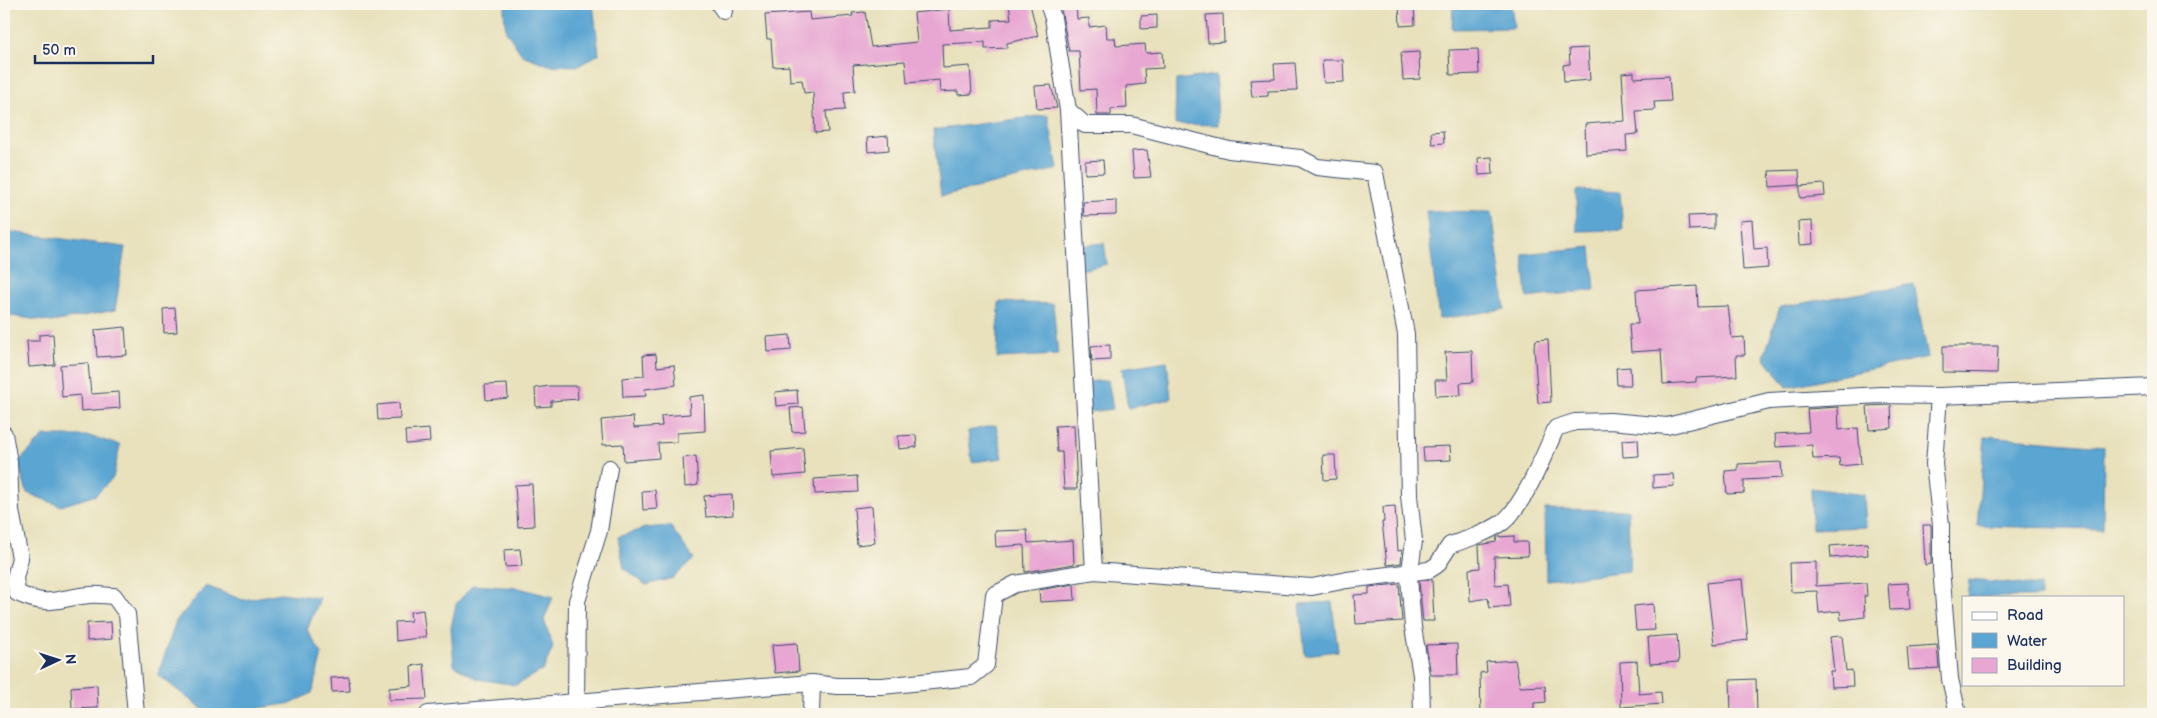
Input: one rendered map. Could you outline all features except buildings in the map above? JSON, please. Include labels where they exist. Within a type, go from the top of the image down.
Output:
[{"type":"street","points":[[1048,4],[1053,18],[1068,110],[1094,571]]},
{"type":"street","points":[[1068,110],[1085,125],[1131,125],[1229,150],[1300,158],[1317,167],[1375,173],[1406,334],[1409,496],[1414,541],[1409,578],[1413,627],[1421,675],[1422,714]]},
{"type":"street","points":[[428,714],[812,683],[837,686],[882,686],[971,677],[986,665],[994,595],[1015,584],[1094,571],[1312,587],[1347,580],[1429,570],[1437,564],[1450,545],[1470,538],[1504,521],[1521,500],[1556,428],[1574,422],[1667,426],[1769,401],[1881,395],[1939,396],[2153,387]]},
{"type":"street","points":[[1939,396],[1934,464],[1950,679],[1958,714]]},
{"type":"street","points":[[4,434],[9,462],[11,511],[20,558],[15,578],[17,593],[33,600],[58,602],[90,594],[114,596],[127,614],[136,714]]},
{"type":"street","points":[[576,702],[577,601],[599,531],[609,468]]},
{"type":"street","points":[[811,714],[812,683]]},
{"type":"water","points":[[506,4],[593,4],[599,54],[578,66],[549,65],[522,55],[506,31],[504,11]]},
{"type":"water","points":[[1453,4],[1511,4],[1514,28],[1452,29]]},
{"type":"water","points":[[1216,75],[1218,125],[1175,124],[1176,80]]},
{"type":"water","points":[[1048,115],[1058,169],[941,196],[933,130]]},
{"type":"water","points":[[1576,190],[1620,192],[1623,230],[1577,231]]},
{"type":"water","points":[[1426,211],[1492,212],[1505,309],[1439,319]]},
{"type":"water","points":[[10,232],[125,247],[115,310],[52,322],[4,315],[4,239]]},
{"type":"water","points":[[1104,243],[1107,264],[1081,270],[1079,246]]},
{"type":"water","points":[[1591,247],[1595,290],[1527,298],[1523,254]]},
{"type":"water","points":[[1914,284],[1928,357],[1787,387],[1764,357],[1780,307]]},
{"type":"water","points":[[999,302],[1053,304],[1058,355],[997,358]]},
{"type":"water","points":[[1167,361],[1171,399],[1128,408],[1122,368]]},
{"type":"water","points":[[1108,380],[1113,409],[1089,412],[1085,382]]},
{"type":"water","points":[[996,425],[1003,458],[972,462],[968,431]]},
{"type":"water","points":[[44,436],[89,436],[120,445],[113,478],[96,495],[61,506],[27,493],[18,462]]},
{"type":"water","points":[[1985,436],[2104,446],[2103,529],[1977,526]]},
{"type":"water","points":[[1811,488],[1864,495],[1866,527],[1812,529]]},
{"type":"water","points":[[1545,509],[1628,510],[1630,571],[1546,580]]},
{"type":"water","points":[[670,526],[694,559],[673,578],[646,585],[624,568],[618,537],[645,528]]},
{"type":"water","points":[[1969,580],[2040,586],[2040,596],[1967,596]]},
{"type":"water","points":[[473,585],[519,588],[553,597],[544,620],[553,647],[543,670],[516,685],[478,679],[454,665],[451,628],[456,604]]},
{"type":"water","points":[[206,586],[243,600],[281,593],[320,598],[307,630],[322,654],[312,693],[293,703],[240,711],[206,712],[158,675],[176,621]]},
{"type":"water","points":[[1332,602],[1338,651],[1305,655],[1300,604]]}]
